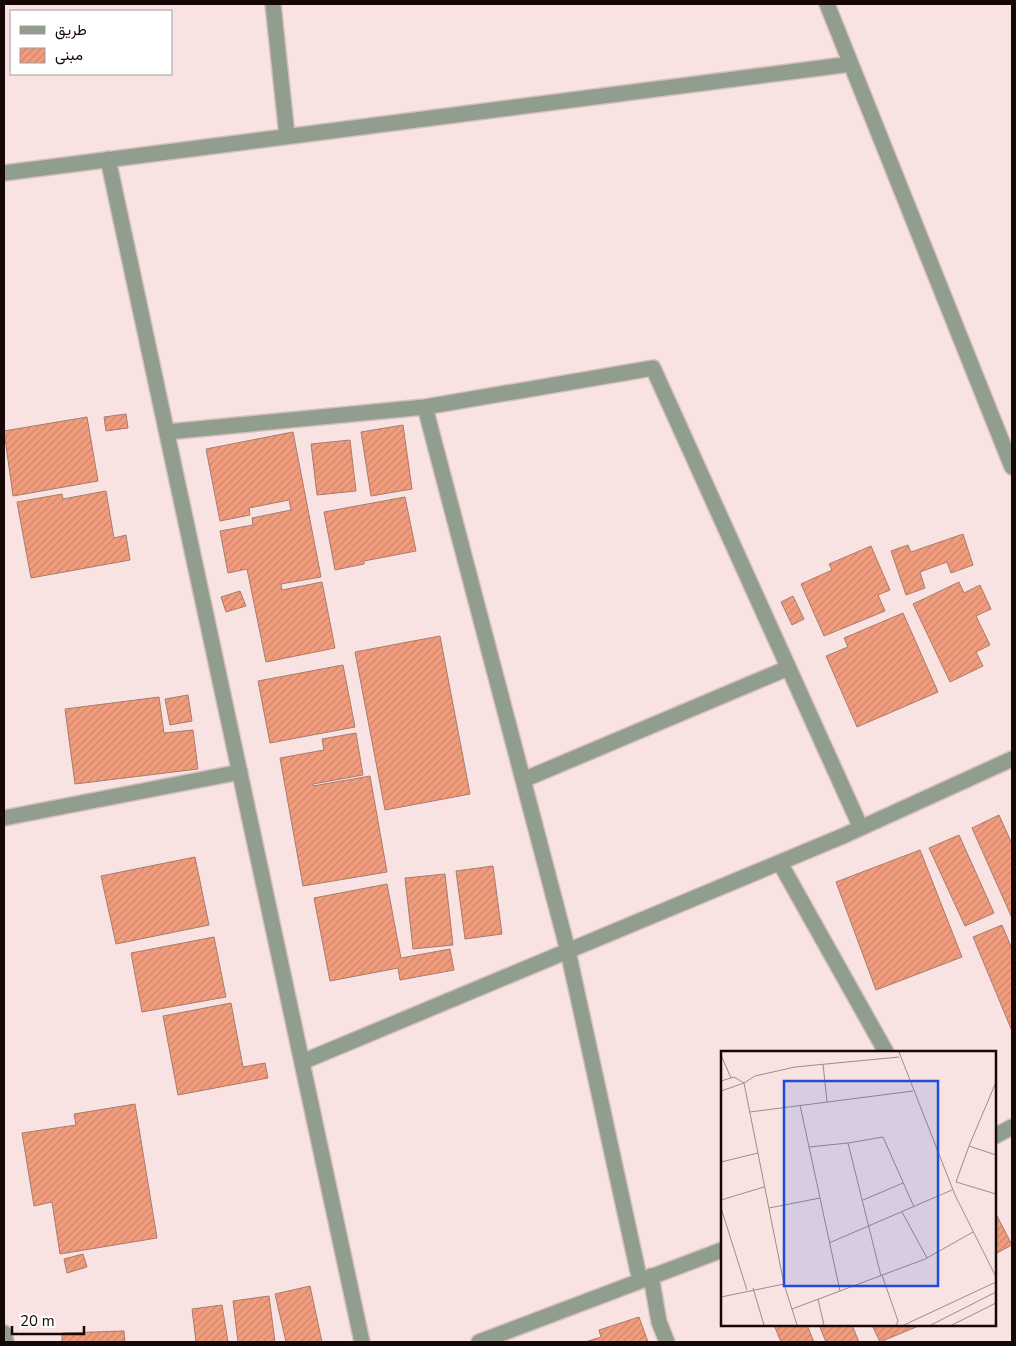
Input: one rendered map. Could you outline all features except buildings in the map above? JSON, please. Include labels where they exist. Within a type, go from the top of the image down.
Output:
[{"type":"street","points":[[273,4],[287,136]]},
{"type":"street","points":[[828,4],[1012,467]]},
{"type":"street","points":[[4,173],[851,64]]},
{"type":"street","points":[[108,159],[362,1342]]},
{"type":"street","points":[[167,432],[425,407],[653,368],[861,828]]},
{"type":"street","points":[[425,407],[568,951],[645,1278],[667,1342]]},
{"type":"street","points":[[523,780],[788,668]]},
{"type":"street","points":[[302,1062],[780,863],[1012,759]]},
{"type":"street","points":[[4,818],[240,772]]},
{"type":"street","points":[[780,863],[885,1051]]},
{"type":"street","points":[[996,1135],[1012,1126]]},
{"type":"street","points":[[479,1342],[721,1250]]},
{"type":"street","points":[[4,1334],[6,1342]]}]
